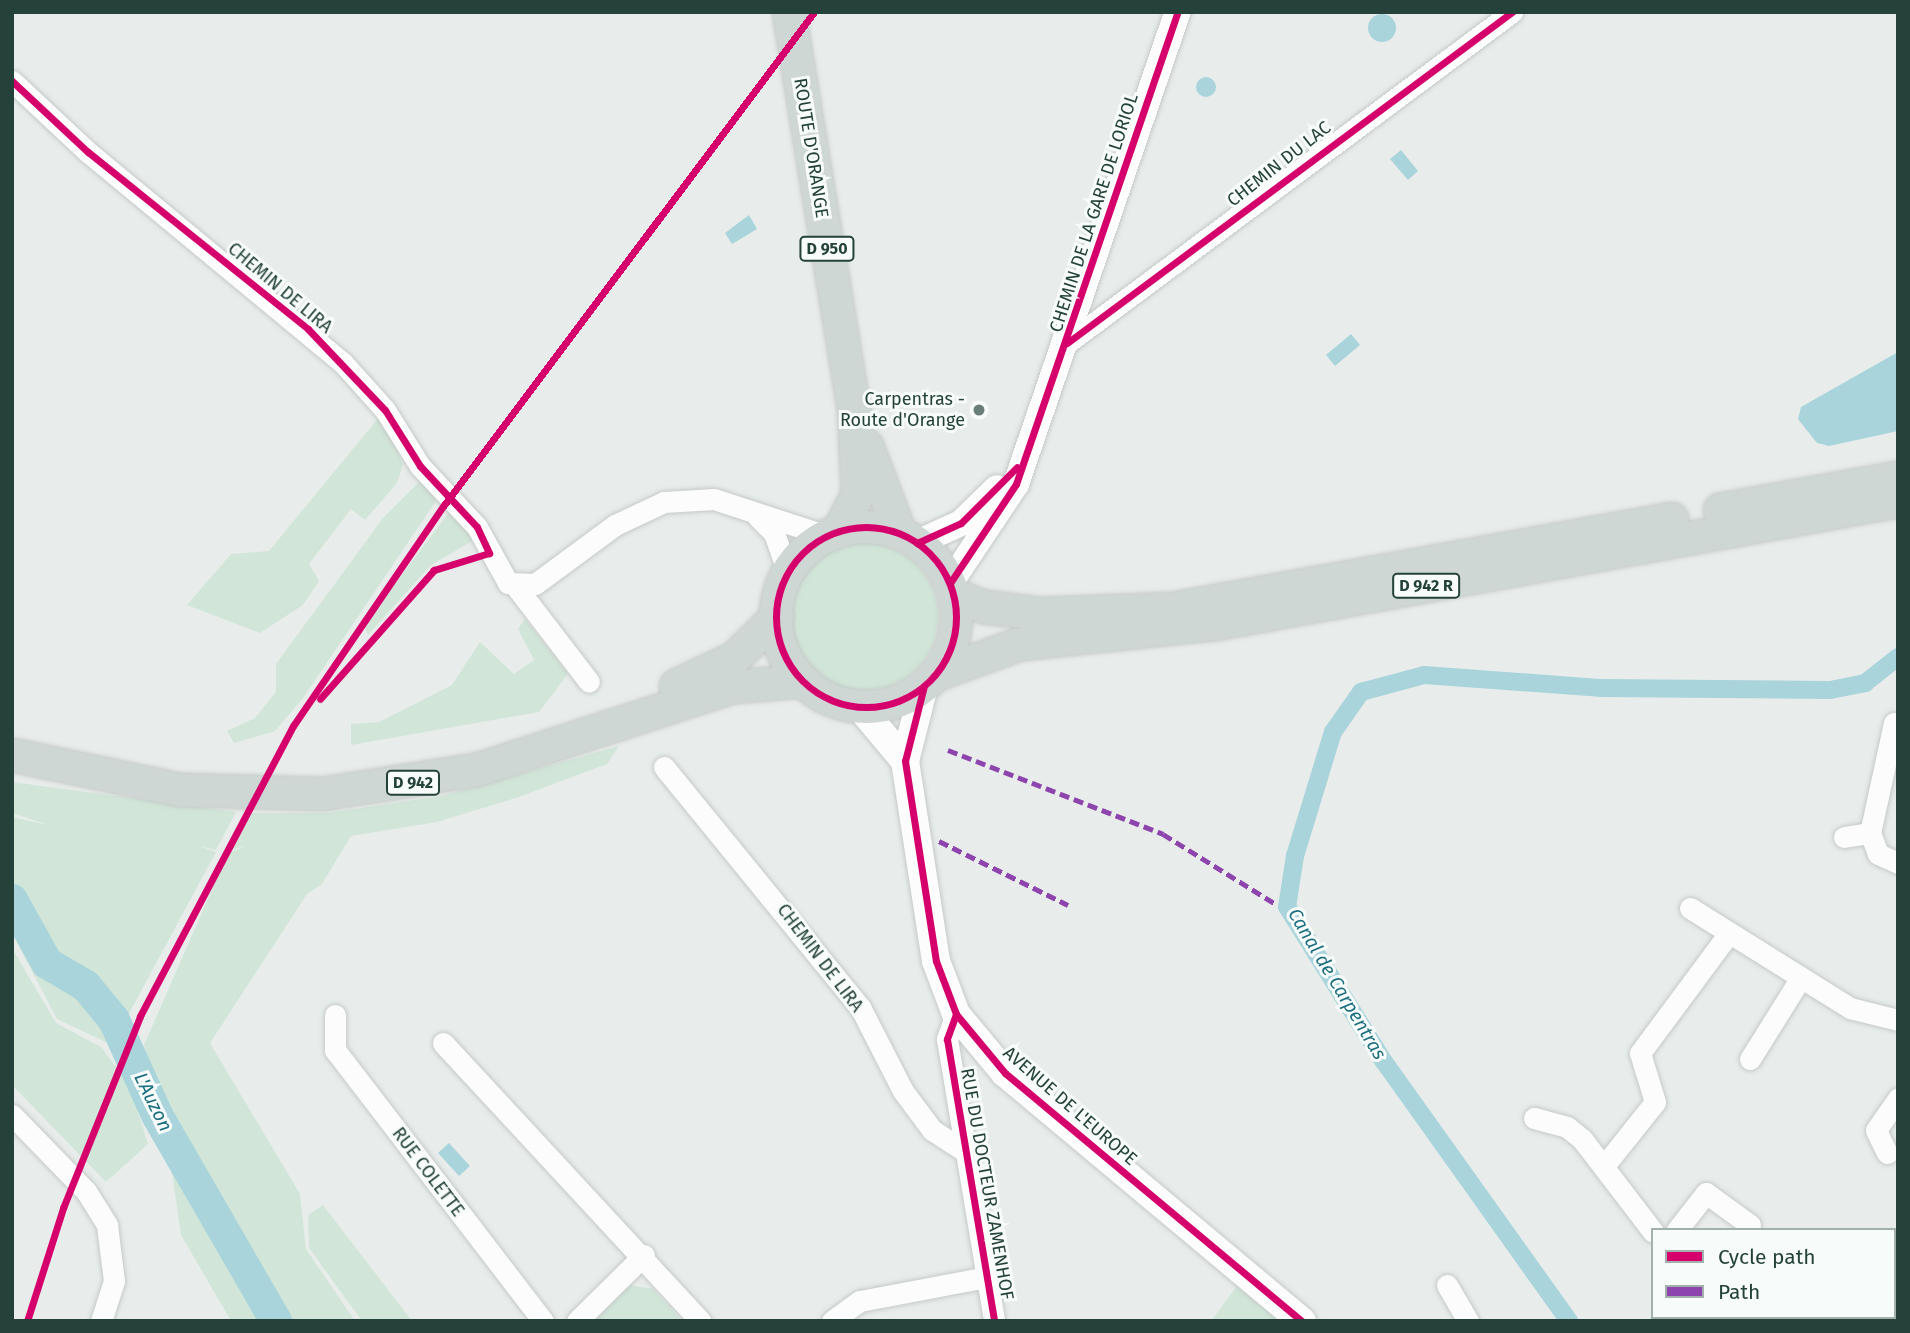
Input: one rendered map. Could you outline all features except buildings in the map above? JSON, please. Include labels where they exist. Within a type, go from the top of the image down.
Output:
[{"type":"main road","name":"ROUTE D'ORANGE","points":[[789,12],[853,408],[858,494],[833,533]]},
{"type":"main road","name":"ROUTE D'ORANGE","points":[[853,408],[908,538]]},
{"type":"main road","points":[[952,589],[983,607],[1041,614],[1173,609],[1898,478]]},
{"type":"main road","name":"D 942 R","points":[[938,676],[1020,644],[1215,624],[1898,501]]},
{"type":"main road","points":[[833,533],[908,538]]},
{"type":"main road","name":"D 950","points":[[788,573],[833,533]]},
{"type":"main road","name":"D 950","points":[[908,538],[952,589]]},
{"type":"main road","points":[[788,573],[777,617],[784,651],[804,681],[859,706],[905,761]]},
{"type":"main road","points":[[859,706],[883,705],[938,676],[952,645],[952,589]]},
{"type":"main road","name":"D 942","points":[[12,733],[131,762],[251,776],[318,776],[422,762],[514,740],[690,681],[735,658],[777,617]]},
{"type":"main road","name":"AVENUE DE L'EUROPE","points":[[938,676],[905,761],[936,961],[956,1014],[1004,1073],[1302,1321]]},
{"type":"main road","name":"D 942","points":[[12,755],[180,790],[323,794],[477,770],[733,687],[804,681]]},
{"type":"street","name":"CHEMIN DE LA GARE DE LORIOL","points":[[952,589],[1007,501],[1067,344],[1178,12]]},
{"type":"street","name":"CHEMIN DU LAC","points":[[1067,344],[1512,12]]},
{"type":"street","name":"CHEMIN DE LIRA","points":[[12,81],[88,152],[342,362],[385,410],[420,466],[462,507],[499,573],[517,588],[589,682]]},
{"type":"street","name":"CHEMIN DE LA GARE DE LORIOL","points":[[908,538],[961,523],[1022,461]]},
{"type":"street","points":[[517,588],[535,584],[615,525],[664,502],[714,499],[757,516],[833,533]]},
{"type":"street","points":[[757,516],[775,533],[788,573]]},
{"type":"street","points":[[1894,723],[1870,833],[1878,854],[1898,863]]},
{"type":"street","name":"CHEMIN DE LIRA","points":[[664,767],[860,1007],[903,1091],[932,1130],[966,1152]]},
{"type":"street","points":[[1844,837],[1870,833]]},
{"type":"street","points":[[1690,908],[1727,936],[1850,1008],[1898,1020]]},
{"type":"street","points":[[1604,1166],[1655,1102],[1640,1052],[1727,936]]},
{"type":"street","points":[[1749,1059],[1800,979]]},
{"type":"street","name":"RUE DU DOCTEUR ZAMENHOF","points":[[956,1014],[947,1039],[994,1321]]},
{"type":"street","name":"RUE COLETTE","points":[[335,1015],[335,1050],[543,1321]]},
{"type":"street","points":[[443,1043],[644,1255],[700,1321]]},
{"type":"street","points":[[1887,1153],[1876,1130],[1898,1098]]},
{"type":"street","points":[[12,1115],[57,1160],[107,1225],[114,1281],[102,1321]]},
{"type":"street","points":[[1534,1118],[1567,1127],[1604,1166],[1651,1229]]},
{"type":"street","points":[[1679,1228],[1706,1193],[1751,1228]]},
{"type":"street","points":[[577,1321],[644,1255]]},
{"type":"street","points":[[832,1321],[860,1301],[987,1277]]},
{"type":"street","points":[[1447,1285],[1468,1321]]},
{"type":"green space","points":[[380,416],[403,464],[397,483],[365,520],[351,509],[309,564],[319,581],[303,605],[260,633],[187,605],[231,554],[269,551]]},
{"type":"green space","points":[[419,482],[440,495],[303,698],[275,731],[234,743],[227,731],[255,718],[276,692],[276,664],[383,518]]},
{"type":"green space","points":[[453,507],[474,540],[431,565],[368,635],[364,625]]},
{"type":"green space","points":[[864,543],[892,548],[917,564],[933,589],[938,617],[933,645],[917,670],[892,686],[864,691],[836,686],[811,670],[795,645],[790,617],[795,589],[811,564],[836,548]]},
{"type":"green space","points":[[525,619],[568,674],[539,712],[351,745],[351,724],[379,722],[452,685],[480,642],[514,674],[534,660],[518,629]]},
{"type":"green space","points":[[619,746],[607,764],[519,797],[437,822],[351,836],[322,884],[307,894],[210,1043],[300,1194],[306,1249],[355,1321],[231,1321],[181,1235],[163,1111],[144,1045],[228,853],[246,846],[230,850],[252,813],[327,813],[442,796]]},
{"type":"green space","points":[[12,782],[236,812],[216,850],[199,846],[216,852],[112,1045],[57,1019],[12,933],[12,817],[48,825],[12,813]]},
{"type":"green space","points":[[12,948],[56,1023],[101,1047],[129,1084],[148,1144],[106,1182],[12,1085]]},
{"type":"green space","points":[[323,1205],[412,1321],[362,1321],[309,1248],[308,1215]]},
{"type":"green space","points":[[629,1285],[653,1289],[682,1321],[593,1321]]},
{"type":"green space","points":[[1237,1286],[1280,1321],[1211,1321]]},
{"type":"water","points":[[1382,14],[1392,18],[1396,28],[1392,38],[1382,42],[1372,38],[1368,28],[1372,18]]},
{"type":"water","points":[[1206,77],[1213,80],[1216,87],[1213,94],[1206,97],[1199,94],[1196,87],[1199,80]]},
{"type":"water","points":[[1401,150],[1418,171],[1408,180],[1390,159]]},
{"type":"water","points":[[749,215],[757,229],[732,244],[725,233]]},
{"type":"water","points":[[1351,334],[1360,345],[1335,366],[1326,355]]},
{"type":"water","points":[[1898,352],[1898,431],[1829,446],[1817,443],[1798,419],[1801,407]]},
{"type":"water","points":[[449,1143],[470,1166],[459,1176],[438,1153]]},
{"type":"waterway","name":"Canal de Carpentras","points":[[1569,1321],[1384,1062],[1287,907],[1295,856],[1333,732],[1361,692],[1424,675],[1600,688],[1830,690],[1865,683],[1898,657]]},
{"type":"waterway","name":"L'Auzon","points":[[12,900],[47,963],[86,986],[114,1020],[157,1115],[276,1321]]},
{"type":"marked path","points":[[948,750],[1163,834],[1274,903]]},
{"type":"marked path","points":[[939,841],[1068,905]]},
{"type":"cycle path","points":[[27,1321],[63,1208],[140,1016],[293,726],[444,505],[814,12]]},
{"type":"cycle path","points":[[950,583],[1016,484],[1178,12]]},
{"type":"cycle path","points":[[1067,343],[1512,12]]},
{"type":"cycle path","points":[[12,81],[88,152],[308,329],[385,410],[420,466],[477,527],[489,553],[434,570],[320,699]]},
{"type":"cycle path","points":[[917,543],[961,523],[1017,467]]},
{"type":"cycle path","points":[[866,527],[900,534],[929,554],[949,583],[956,617],[949,651],[929,680],[900,700],[866,707],[832,700],[803,680],[783,651],[776,617],[783,583],[803,554],[832,534],[866,527]]},
{"type":"cycle path","points":[[924,686],[905,761],[936,961],[956,1014],[1005,1073],[1302,1321]]},
{"type":"cycle path","points":[[956,1014],[947,1039],[994,1321]]},
{"type":"place","name":"Carpentras - Route d'Orange","points":[[979,410]]}]
